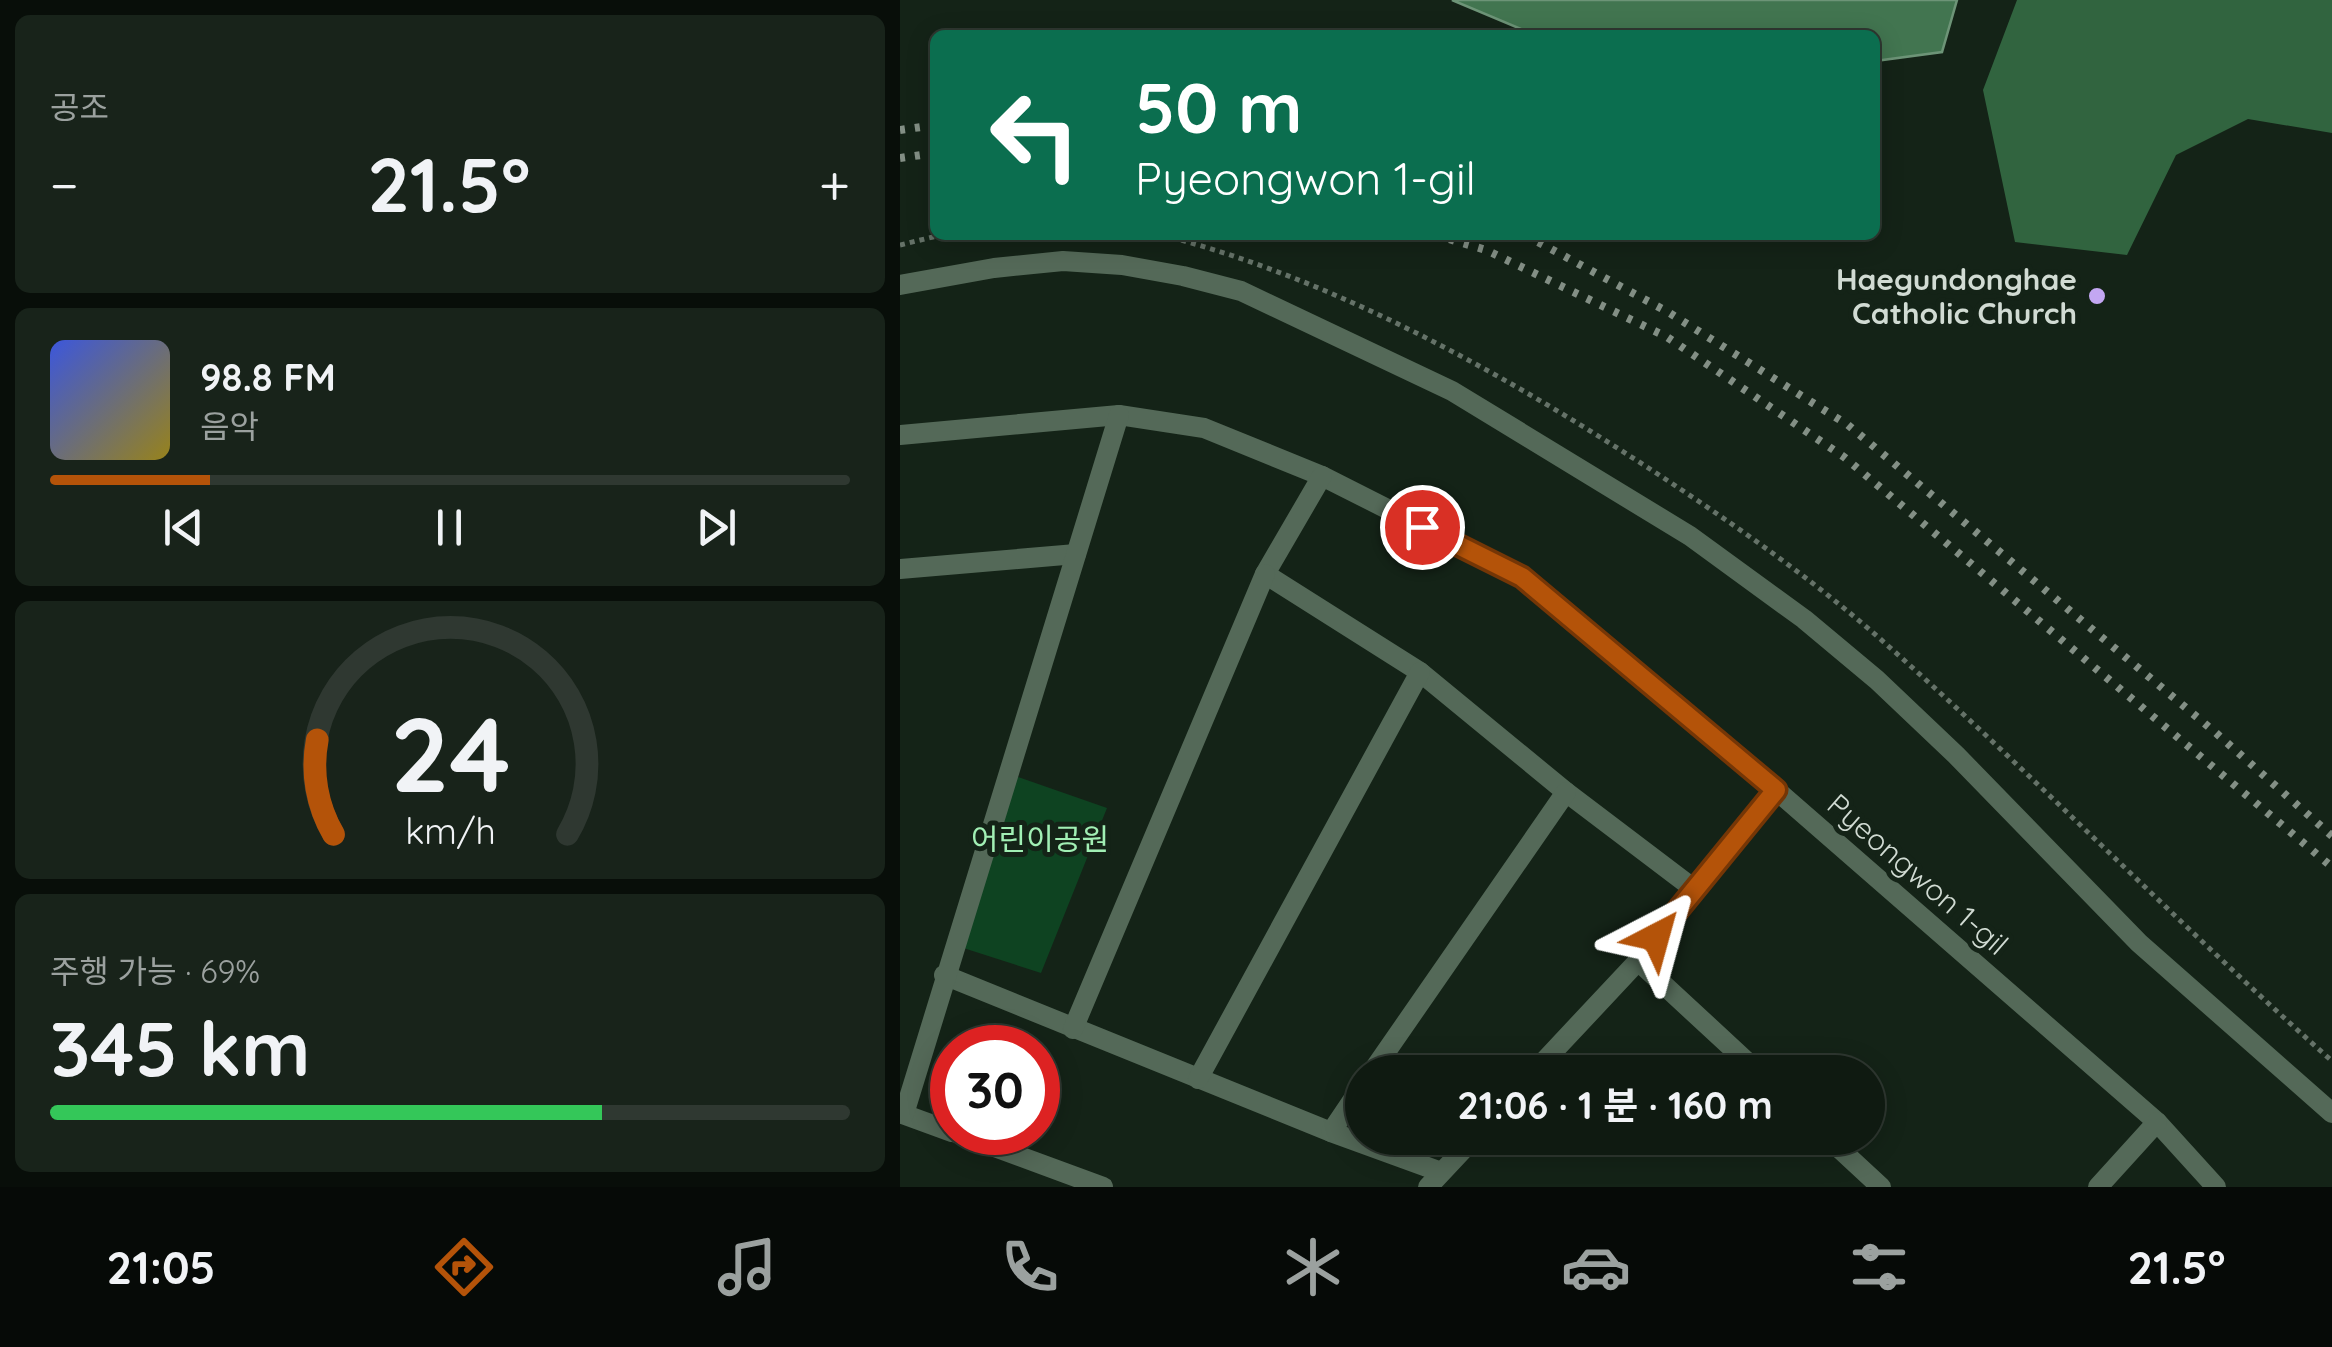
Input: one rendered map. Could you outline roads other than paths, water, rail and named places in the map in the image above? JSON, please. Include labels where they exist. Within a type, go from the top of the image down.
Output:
[{"type":"street","points":[[900,285],[994,268],[1063,261],[1122,265],[1182,276],[1241,291],[1452,391],[1690,536],[1804,619],[1956,754],[2139,943],[2332,1113]]},
{"type":"street","points":[[930,1124],[902,1114],[1118,416]]},
{"type":"street","name":"Pyeongwon 1-gil","points":[[900,435],[1118,416],[1204,428],[1322,476],[1522,577],[1776,790],[2157,1122],[2216,1187]]},
{"type":"street","points":[[1073,1029],[1266,574],[1322,476]]},
{"type":"street","points":[[900,569],[1076,554]]},
{"type":"street","points":[[1266,574],[1420,672],[1566,792],[1694,889]]},
{"type":"street","points":[[1198,1079],[1420,672]]},
{"type":"street","points":[[1550,1055],[1638,960],[1776,790]]},
{"type":"street","points":[[1384,1055],[1566,792]]},
{"type":"street","points":[[1638,960],[1740,1055]]},
{"type":"street","points":[[944,975],[1331,1132],[1435,1180],[1458,1155]]},
{"type":"street","points":[[1331,1132],[1345,1111]]},
{"type":"street","points":[[2098,1187],[2157,1122]]},
{"type":"street","points":[[1016,1155],[1103,1187]]},
{"type":"street","points":[[1846,1155],[1881,1187]]},
{"type":"railway","points":[[900,130],[930,126]]},
{"type":"railway","points":[[900,158],[930,154]]},
{"type":"railway","points":[[1452,240],[1486,250],[1667,337],[1844,457],[2332,867]]},
{"type":"railway","points":[[1534,240],[1668,312],[1848,425],[2216,733],[2332,836]]},
{"type":"place","name":"Haegundonghae Catholic Church","points":[[2097,296]]},
{"type":"park label","name":"어린이공원","points":[[1040,839]]}]
